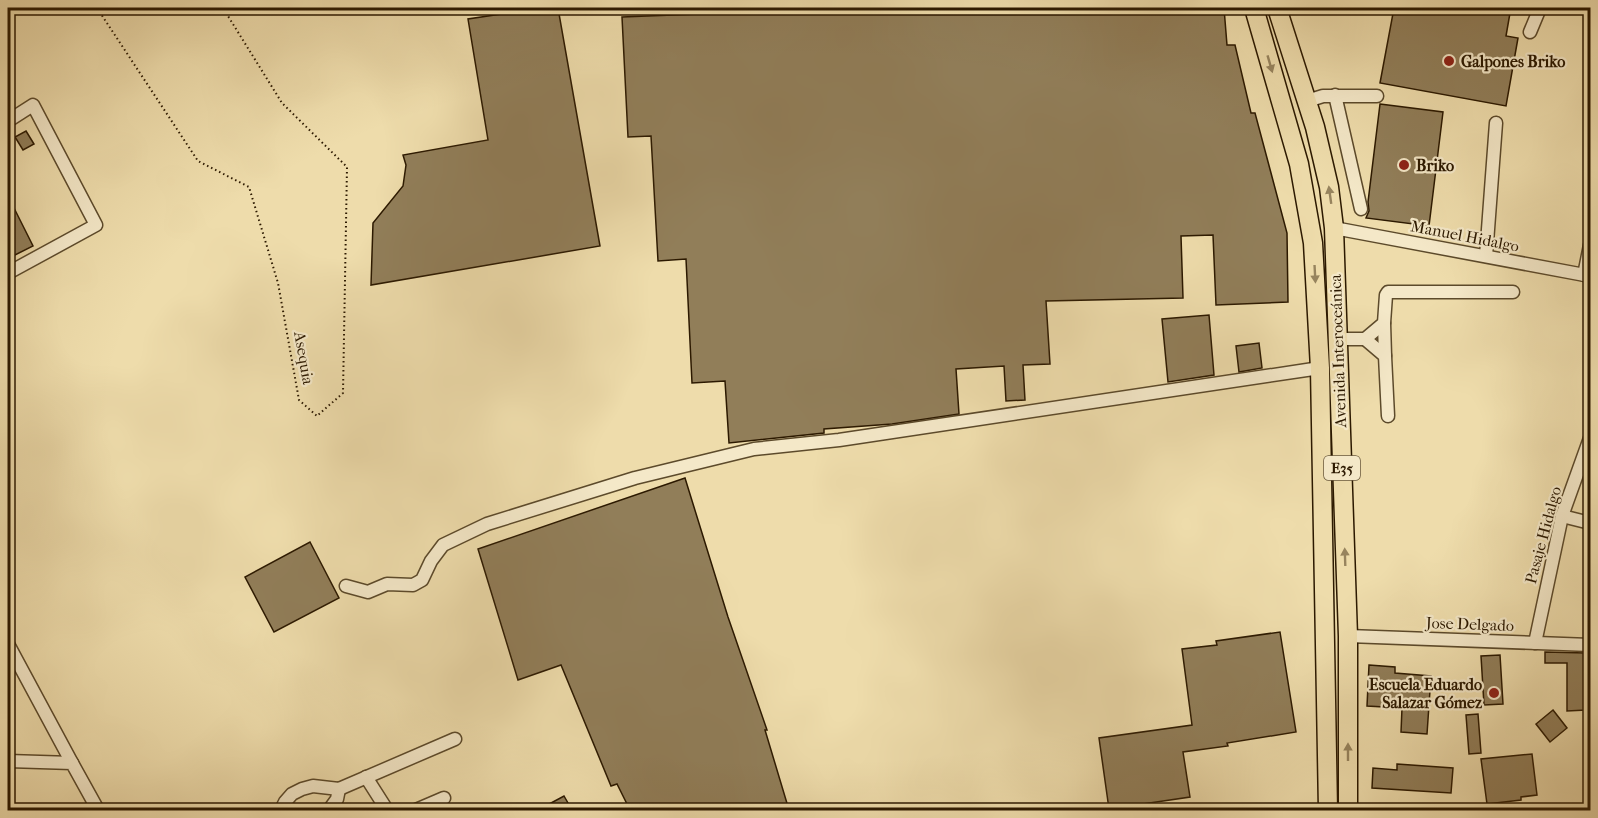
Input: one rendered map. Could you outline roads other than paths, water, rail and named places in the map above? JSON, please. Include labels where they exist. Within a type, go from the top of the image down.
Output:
[{"type":"highway","name":"Avenida Interoceánica","points":[[1254,8],[1299,164],[1313,243],[1320,368],[1328,810]]},
{"type":"highway","name":"Avenida Interoceánica","points":[[1277,8],[1307,101],[1329,187],[1334,228],[1348,636],[1348,810]]},
{"type":"street","points":[[1530,32],[1540,8]]},
{"type":"street","points":[[1307,101],[1335,95],[1377,96]]},
{"type":"street","points":[[1335,95],[1361,209]]},
{"type":"street","points":[[8,121],[33,105],[96,225],[8,273]]},
{"type":"street","points":[[1486,256],[1496,123]]},
{"type":"street","name":"Manuel Hidalgo","points":[[1334,228],[1587,275]]},
{"type":"street","points":[[1587,275],[1590,245]]},
{"type":"street","points":[[1388,416],[1384,323],[1388,292],[1513,292]]},
{"type":"street","points":[[1338,339],[1365,339],[1384,323]]},
{"type":"street","points":[[1365,339],[1384,356]]},
{"type":"street","points":[[346,586],[368,592],[387,584],[413,585],[422,580],[431,561],[443,545],[487,524],[635,478],[754,449],[839,441],[1320,368]]},
{"type":"street","name":"Pasaje Hidalgo","points":[[1535,643],[1562,516],[1590,438]]},
{"type":"street","points":[[1562,516],[1590,523]]},
{"type":"street","name":"Jose Delgado","points":[[1348,636],[1590,645]]},
{"type":"street","points":[[8,644],[98,810]]},
{"type":"street","points":[[281,810],[292,794],[302,789],[313,786],[339,789],[455,739]]},
{"type":"street","points":[[8,761],[72,763]]},
{"type":"street","points":[[366,777],[387,810]]},
{"type":"street","points":[[330,810],[337,799],[339,789]]},
{"type":"street","points":[[417,810],[444,798]]},
{"type":"place","name":"Galpones Briko","points":[[1449,61]]},
{"type":"place","name":"Briko","points":[[1404,165]]},
{"type":"place","name":"Escuela Eduardo Salazar Gómez","points":[[1494,693]]}]
